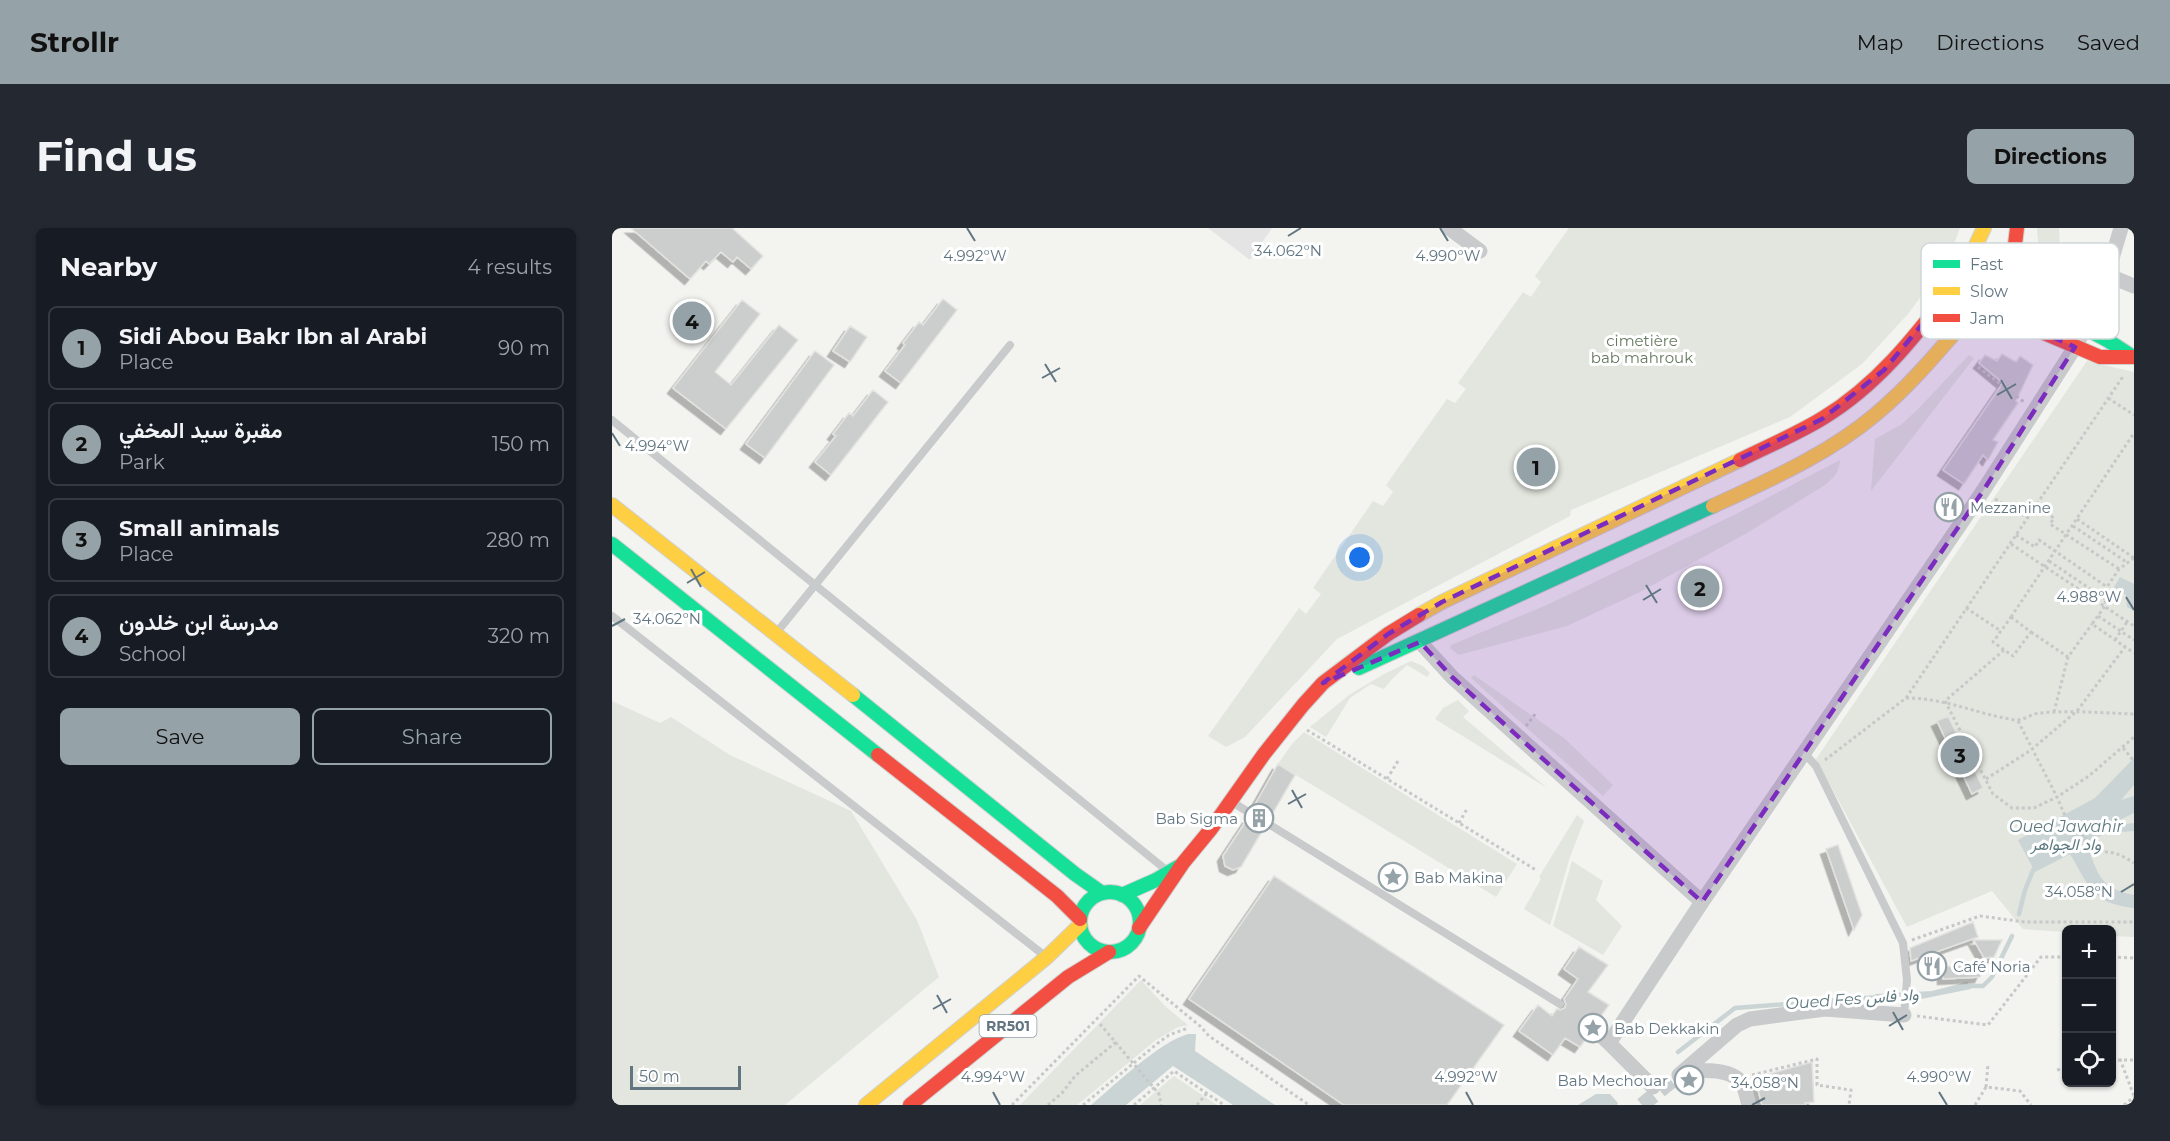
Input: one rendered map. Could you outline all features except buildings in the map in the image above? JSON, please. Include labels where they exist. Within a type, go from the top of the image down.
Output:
[{"type":"main road","points":[[1977,243],[1984,228]]},
{"type":"main road","points":[[2015,243],[2017,228]]},
{"type":"main road","points":[[1139,928],[1182,864],[1303,705],[1323,684],[1388,634],[1442,602],[1779,442],[1822,419],[1855,396],[1884,370],[1921,328]]},
{"type":"main road","points":[[1323,684],[1420,642],[1716,504],[1832,445],[1874,416],[1952,339]]},
{"type":"main road","points":[[2057,339],[2100,357],[2134,357]]},
{"type":"main road","points":[[2105,339],[2134,357]]},
{"type":"main road","points":[[612,505],[898,730],[1075,874],[1102,893],[1116,892],[1131,900],[1140,918],[1139,928]]},
{"type":"main road","points":[[612,544],[1057,896],[1080,922],[1083,935],[1090,944],[1099,950],[1109,952]]},
{"type":"main road","points":[[1122,895],[1169,873],[1182,864]]},
{"type":"main road","name":"RR501","points":[[866,1105],[1047,957],[1080,922],[1087,903],[1102,893]]},
{"type":"main road","name":"RR501","points":[[910,1105],[1068,977],[1109,952],[1125,948],[1137,936],[1139,928]]},
{"type":"street","points":[[1449,228],[1480,251]]},
{"type":"street","points":[[2116,243],[2121,228]]},
{"type":"street","points":[[2119,279],[2134,286]]},
{"type":"street","points":[[1609,1043],[1702,902],[1983,491],[2079,339]]},
{"type":"street","points":[[1420,642],[1452,676],[1702,902]]},
{"type":"street","points":[[1749,1105],[1740,1081],[1716,1071],[1699,1070],[1681,1074],[1737,1025],[1750,1019],[1825,1009],[1904,1008]]},
{"type":"street","points":[[1593,1029],[1653,1087]]},
{"type":"lane","points":[[775,634],[1010,345]]},
{"type":"lane","points":[[612,420],[1169,873]]},
{"type":"lane","points":[[612,616],[1047,957]]},
{"type":"lane","points":[[1805,754],[1816,766],[1903,943],[1906,980],[1904,1008]]},
{"type":"lane","points":[[1231,802],[1250,813]]},
{"type":"lane","points":[[1267,823],[1560,1004]]},
{"type":"path","points":[[1816,766],[1906,698],[2127,371],[2134,357]]},
{"type":"path","points":[[1978,367],[2035,411]]},
{"type":"path","points":[[2108,398],[2134,415]]},
{"type":"path","points":[[2031,632],[2013,656],[1993,642],[2067,536],[2134,433]]},
{"type":"path","points":[[1983,491],[2028,518]]},
{"type":"path","points":[[2036,506],[2054,518],[2050,524],[2119,569]]},
{"type":"path","points":[[2054,712],[2068,657],[2104,606],[2107,587],[2119,569],[2134,558],[2077,519]]},
{"type":"path","points":[[2073,526],[2128,563]]},
{"type":"path","points":[[2016,535],[2035,547],[2039,540],[2107,587]]},
{"type":"path","points":[[2010,543],[2134,626]]},
{"type":"path","points":[[2049,561],[2105,599]]},
{"type":"path","points":[[1966,608],[2001,631]]},
{"type":"path","points":[[2098,616],[2134,640]]},
{"type":"path","points":[[2011,617],[2068,657]]},
{"type":"path","points":[[2115,640],[2127,622]]},
{"type":"path","points":[[2092,624],[2134,653]]},
{"type":"path","points":[[1986,779],[2031,750],[2077,711],[2125,647]]},
{"type":"path","points":[[1945,701],[2004,650]]},
{"type":"path","points":[[1906,698],[1945,701],[2018,721],[2037,713],[2077,711],[2134,714]]},
{"type":"path","points":[[1945,701],[1993,794],[2012,808],[2034,808],[2057,797],[2089,776],[2134,737]]},
{"type":"path","points":[[1525,727],[1536,713]]},
{"type":"path","points":[[2018,721],[2076,839],[2084,836],[2093,854],[2105,850],[2116,852],[2134,863]]},
{"type":"path","points":[[1303,728],[1536,870]]},
{"type":"path","points":[[2123,748],[2134,762]]},
{"type":"path","points":[[1387,779],[1398,761]]},
{"type":"path","points":[[1458,823],[1467,809]]},
{"type":"path","points":[[1903,943],[1980,916],[2025,922],[2134,922]]},
{"type":"path","points":[[1904,1008],[1988,1025],[2041,957],[2062,957]]},
{"type":"path","points":[[2116,957],[2134,958]]},
{"type":"path","points":[[1012,1105],[1139,976],[1209,1036],[1309,1105]]},
{"type":"path","points":[[1100,1024],[1151,1084],[1160,1097],[1161,1105]]},
{"type":"path","points":[[1083,1105],[1169,1035],[1188,1028]]},
{"type":"path","points":[[1048,1105],[1075,1077],[1116,1042]]},
{"type":"path","points":[[1740,1081],[1756,1074],[1817,1059],[1817,1085],[1851,1090],[1849,1105]]},
{"type":"path","points":[[2120,1059],[2134,1097],[2124,1105]]},
{"type":"path","points":[[2116,1060],[2134,1060]]},
{"type":"path","points":[[1975,1105],[1986,1087],[1988,1064]]},
{"type":"path","points":[[2057,1070],[2062,1069]]},
{"type":"path","points":[[1134,1105],[1174,1071],[1224,1105]]},
{"type":"path","points":[[1986,1087],[2019,1091],[2031,1105]]},
{"type":"path","points":[[1197,1105],[1207,1093]]},
{"type":"highlighted area","points":[[1955,285],[1956,299],[1964,311],[2016,321],[2075,347],[1983,491],[1702,902],[1452,677],[1420,642],[1323,683],[1388,634],[1442,602],[1822,419],[1884,370]]},
{"type":"shaded area","points":[[1208,228],[1272,228],[1250,260]]},
{"type":"green space","name":"cimetière bab mahrouk","points":[[1569,228],[1960,228],[1954,243],[1921,243],[1921,296],[1908,314],[1862,364],[1790,417],[1571,510],[1570,516],[1337,639],[1245,737],[1226,747],[1208,736],[1299,608],[1306,614],[1321,594],[1313,588],[1373,501],[1383,506],[1393,492],[1386,485],[1447,399],[1455,403],[1466,389],[1458,383],[1523,292],[1531,297],[1541,282],[1535,276]]},
{"type":"green space","points":[[2037,228],[2059,228],[2060,243],[2038,243]]},
{"type":"green space","points":[[1969,355],[1974,358],[1871,491],[1875,439],[1902,424]]},
{"type":"green space","points":[[2087,361],[2134,372],[2134,937],[2116,936],[2116,925],[2062,925],[2062,932],[2023,929],[1992,891],[1907,927],[1816,759]]},
{"type":"green space","points":[[1840,460],[1836,474],[1825,485],[1747,533],[1638,593],[1567,626],[1459,655],[1450,648],[1451,645],[1549,604],[1734,515]]},
{"type":"green space","points":[[1705,576],[1713,590],[1694,600],[1687,587]]},
{"type":"green space","points":[[1411,661],[1423,666],[1430,673],[1427,677],[1407,665],[1384,689],[1371,684],[1350,698],[1326,737],[1310,727],[1349,695]]},
{"type":"green space","points":[[1474,675],[1564,738],[1613,785],[1603,796],[1471,678]]},
{"type":"green space","points":[[1458,700],[1469,711],[1463,717],[1547,788],[1435,719],[1443,708]]},
{"type":"green space","points":[[612,701],[660,723],[671,717],[730,755],[851,811],[917,920],[939,977],[785,1105],[612,1105]]},
{"type":"green space","points":[[1304,732],[1517,864],[1496,897],[1278,764]]},
{"type":"green space","points":[[1577,815],[1584,821],[1570,857],[1550,925],[1524,909],[1541,879],[1539,877]]},
{"type":"green space","points":[[1572,861],[1603,881],[1596,900],[1622,926],[1603,955],[1553,926]]},
{"type":"green space","points":[[1141,980],[1166,1007],[1188,1025],[1178,1027],[1156,1040],[1077,1105],[1020,1105]]},
{"type":"green space","points":[[1174,1076],[1217,1105],[1140,1105]]},
{"type":"water","points":[[2120,577],[2134,584],[2134,611],[2127,607],[2126,595],[2114,587]]},
{"type":"water","name":"Oued Jawahir واد الجواهر","points":[[2134,758],[2134,785],[2121,800],[2134,796],[2134,813],[2107,826],[2134,823],[2134,831],[2108,833],[2085,842],[2101,877],[2113,888],[2134,895],[2134,908],[2120,906],[2101,898],[2088,884],[2070,854],[2035,872],[2018,840],[2095,798]]},
{"type":"water","points":[[1967,982],[1971,989],[1921,999],[1876,999],[1875,994],[1932,991]]},
{"type":"water","points":[[1188,1034],[1196,1034],[1195,1051],[1275,1105],[1233,1105],[1173,1066],[1126,1105],[1091,1105],[1151,1055]]},
{"type":"water","points":[[1596,1094],[1610,1094],[1618,1103],[1617,1105],[1578,1105]]},
{"type":"waterway","name":"Oued Jawahir واد الجواهر","points":[[2019,914],[2025,890],[2036,863]]},
{"type":"waterway","name":"Oued Fes واد فاس","points":[[1965,986],[1983,986],[1992,977],[2012,936]]},
{"type":"waterway","name":"Oued Fes واد فاس","points":[[1678,1052],[1735,1008],[1879,997]]},
{"type":"tunnel","points":[[1642,1105],[1679,1075]]},
{"type":"traffic: fast","points":[[2105,339],[2133,357]]},
{"type":"traffic: fast","points":[[1359,668],[1713,506]]},
{"type":"traffic: fast","points":[[612,544],[878,755]]},
{"type":"traffic: fast","points":[[853,695],[1075,874],[1102,893]]},
{"type":"traffic: fast","points":[[1122,895],[1178,867]]},
{"type":"traffic: fast","points":[[1110,892],[1127,897],[1135,905],[1140,922],[1135,939],[1127,947],[1110,952],[1093,947],[1085,939],[1080,922],[1085,905],[1093,897],[1110,892]]},
{"type":"traffic: slow","points":[[1977,243],[1984,228]]},
{"type":"traffic: slow","points":[[1713,506],[1798,465],[1839,442],[1876,414],[1902,390],[1949,339]]},
{"type":"traffic: slow","points":[[1419,615],[1740,460]]},
{"type":"traffic: slow","points":[[612,505],[853,695]]},
{"type":"traffic: slow","points":[[866,1105],[1047,957],[1080,925]]},
{"type":"traffic: jam","points":[[2015,243],[2017,228]]},
{"type":"traffic: jam","points":[[1740,460],[1793,435],[1843,405],[1879,375],[1921,328]]},
{"type":"traffic: jam","points":[[2058,339],[2100,357],[2134,357]]},
{"type":"traffic: jam","points":[[1139,928],[1183,863],[1303,705],[1323,683],[1388,634],[1419,615]]},
{"type":"traffic: jam","points":[[878,755],[1057,896],[1080,919]]},
{"type":"traffic: jam","points":[[910,1105],[1068,977],[1109,952]]},
{"type":"place","name":"مدرسة ابن خلدون","points":[[692,321]]},
{"type":"place","name":"Sidi Abou Bakr Ibn al Arabi","points":[[1536,467]]},
{"type":"place","name":"Mezzanine","points":[[1949,507]]},
{"type":"place","name":"مقبرة سيد المخفي","points":[[1700,588]]},
{"type":"place","name":"Small animals","points":[[1960,755]]},
{"type":"place","name":"Bab Sigma","points":[[1259,818]]},
{"type":"place","name":"Bab Makina","points":[[1393,877]]},
{"type":"place","name":"Café Noria","points":[[1932,966]]},
{"type":"place","name":"Bab Dekkakin","points":[[1593,1028]]},
{"type":"place","name":"Bab Mechouar","points":[[1689,1080]]}]
